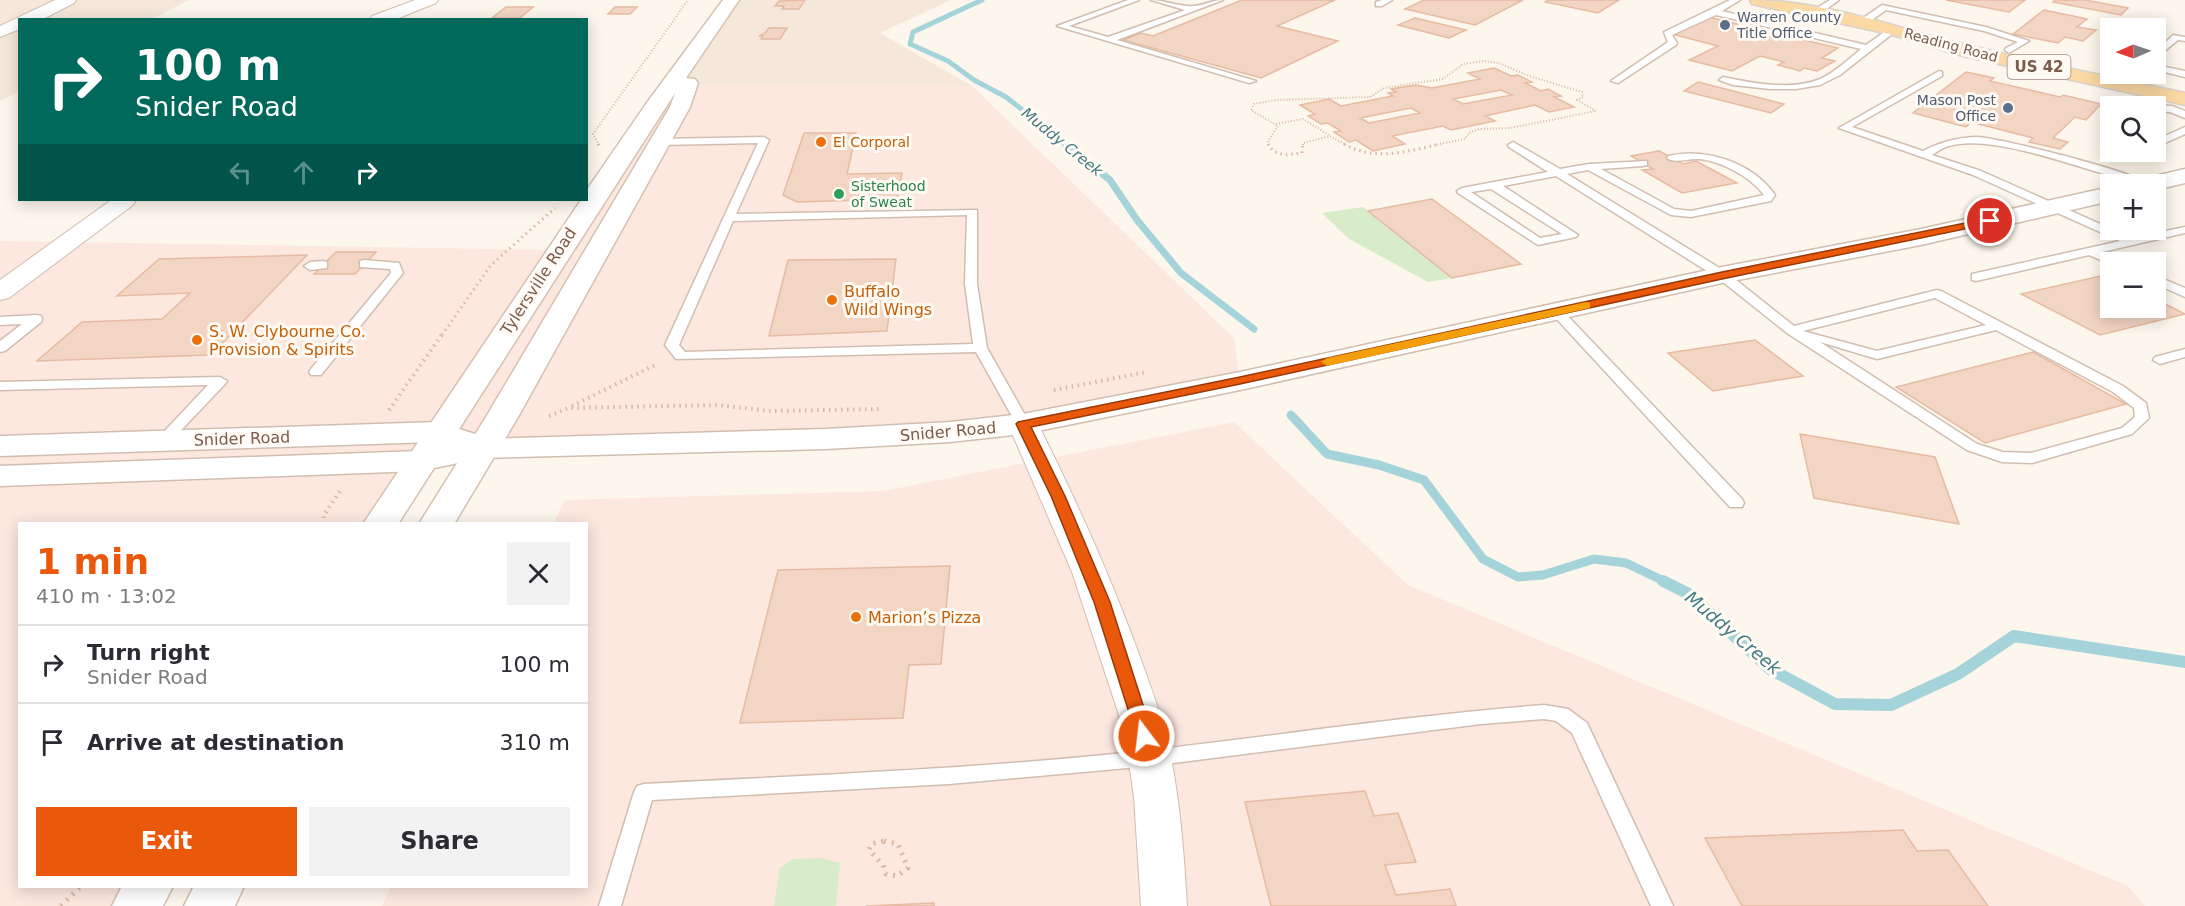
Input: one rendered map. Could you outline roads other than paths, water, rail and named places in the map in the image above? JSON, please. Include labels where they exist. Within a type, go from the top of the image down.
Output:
[{"type":"main road","name":"Reading Road","points":[[1758,0],[1827,3],[1862,23],[2009,50],[2100,70]]},
{"type":"main road","name":"Reading Road","points":[[1893,30],[1963,50],[2185,99]]},
{"type":"main road","points":[[2165,84],[2185,89]]},
{"type":"street","points":[[31,18],[68,0]]},
{"type":"street","points":[[383,18],[429,0]]},
{"type":"street","name":"Tylersville Road","points":[[381,522],[438,432],[653,108],[703,42],[730,0]]},
{"type":"street","points":[[0,32],[18,24]]},
{"type":"street","name":"Tylersville Road","points":[[437,522],[680,107],[703,42]]},
{"type":"street","points":[[2166,180],[2185,176]]},
{"type":"street","name":"Snider Road","points":[[0,476],[420,461],[482,448],[826,439],[950,432],[1016,411],[1240,381],[1722,275],[1921,237],[2100,196]]},
{"type":"street","points":[[0,292],[124,201]]},
{"type":"street","points":[[1016,411],[1058,496],[1102,602],[1132,692],[1150,758],[1160,827],[1164,906]]},
{"type":"street","name":"Snider Road","points":[[0,446],[438,432],[482,448]]},
{"type":"street","points":[[137,906],[148,888]]},
{"type":"street","points":[[209,906],[219,888]]},
{"type":"lane","points":[[1135,0],[1061,26],[1252,81]]},
{"type":"lane","points":[[1155,0],[1191,9]]},
{"type":"lane","points":[[1108,40],[1219,0]]},
{"type":"lane","points":[[1379,4],[1388,0]]},
{"type":"lane","points":[[1615,81],[1673,43],[1667,34],[1736,0]]},
{"type":"lane","points":[[1862,23],[1885,7],[1986,29],[2025,41],[2009,50]]},
{"type":"lane","points":[[1715,12],[1867,48]]},
{"type":"lane","points":[[1723,80],[1746,85],[1817,83],[1847,65],[1893,30]]},
{"type":"lane","points":[[2166,46],[2176,37],[2185,39]]},
{"type":"lane","points":[[2166,70],[2185,74]]},
{"type":"lane","points":[[1939,74],[1845,128],[1977,173],[2133,243]]},
{"type":"lane","points":[[2166,109],[2185,115]]},
{"type":"lane","points":[[2166,139],[2185,130]]},
{"type":"lane","points":[[659,142],[764,140],[672,345],[681,356],[980,348]]},
{"type":"lane","points":[[1924,155],[1946,143],[1978,140],[2109,174]]},
{"type":"lane","points":[[1513,145],[1722,275],[1792,330],[1972,447],[2002,457],[2032,458],[2127,431],[2142,418],[2141,406],[2118,388],[1937,294],[1792,330]]},
{"type":"lane","points":[[1589,167],[1671,212],[1691,213],[1767,199],[1770,195],[1763,185],[1723,163],[1705,157],[1672,158]]},
{"type":"lane","points":[[1493,184],[1572,235],[1538,242],[1461,191],[1493,184],[1555,172],[1643,163]]},
{"type":"lane","points":[[729,218],[973,212],[971,284],[980,348],[1016,411]]},
{"type":"lane","points":[[1976,277],[2185,230]]},
{"type":"lane","points":[[2092,252],[2100,255]]},
{"type":"lane","points":[[316,372],[397,273],[395,266],[364,264]]},
{"type":"lane","points":[[2166,284],[2185,293]]},
{"type":"lane","points":[[1557,312],[1736,503]]},
{"type":"lane","points":[[0,321],[36,319],[0,348]]},
{"type":"lane","points":[[1792,330],[1876,355],[1996,326]]},
{"type":"lane","points":[[2160,360],[2185,352]]},
{"type":"lane","points":[[0,386],[220,381],[163,441]]},
{"type":"lane","points":[[610,906],[644,792],[949,776],[1150,758],[1481,717],[1544,712],[1561,714],[1580,729],[1662,906]]},
{"type":"waterway","name":"Muddy Creek","points":[[982,0],[913,32],[910,44],[948,61],[974,80],[1006,97],[1067,145]]},
{"type":"waterway","name":"Muddy Creek","points":[[1065,144],[1110,180],[1137,220],[1181,273],[1254,329]]},
{"type":"waterway","name":"Muddy Creek","points":[[1291,415],[1327,454],[1379,465],[1424,480],[1483,559],[1518,577],[1543,575],[1594,559],[1626,563],[1666,582]]},
{"type":"waterway","name":"Muddy Creek","points":[[1663,581],[1689,594],[1770,669],[1835,704],[1891,705],[1958,674],[2014,636],[2185,662]]},
{"type":"place","name":"Warren County Title Office","points":[[1725,25]]},
{"type":"place","name":"Mason Post Office","points":[[2008,108]]},
{"type":"place","name":"El Corporal","points":[[821,142]]},
{"type":"place","name":"Sisterhood of Sweat","points":[[839,194]]},
{"type":"place","name":"Buffalo Wild Wings","points":[[832,300]]},
{"type":"place","name":"S. W. Clybourne Co. Provision & Spirits","points":[[197,340]]},
{"type":"place","name":"Marion’s Pizza","points":[[856,617]]}]
